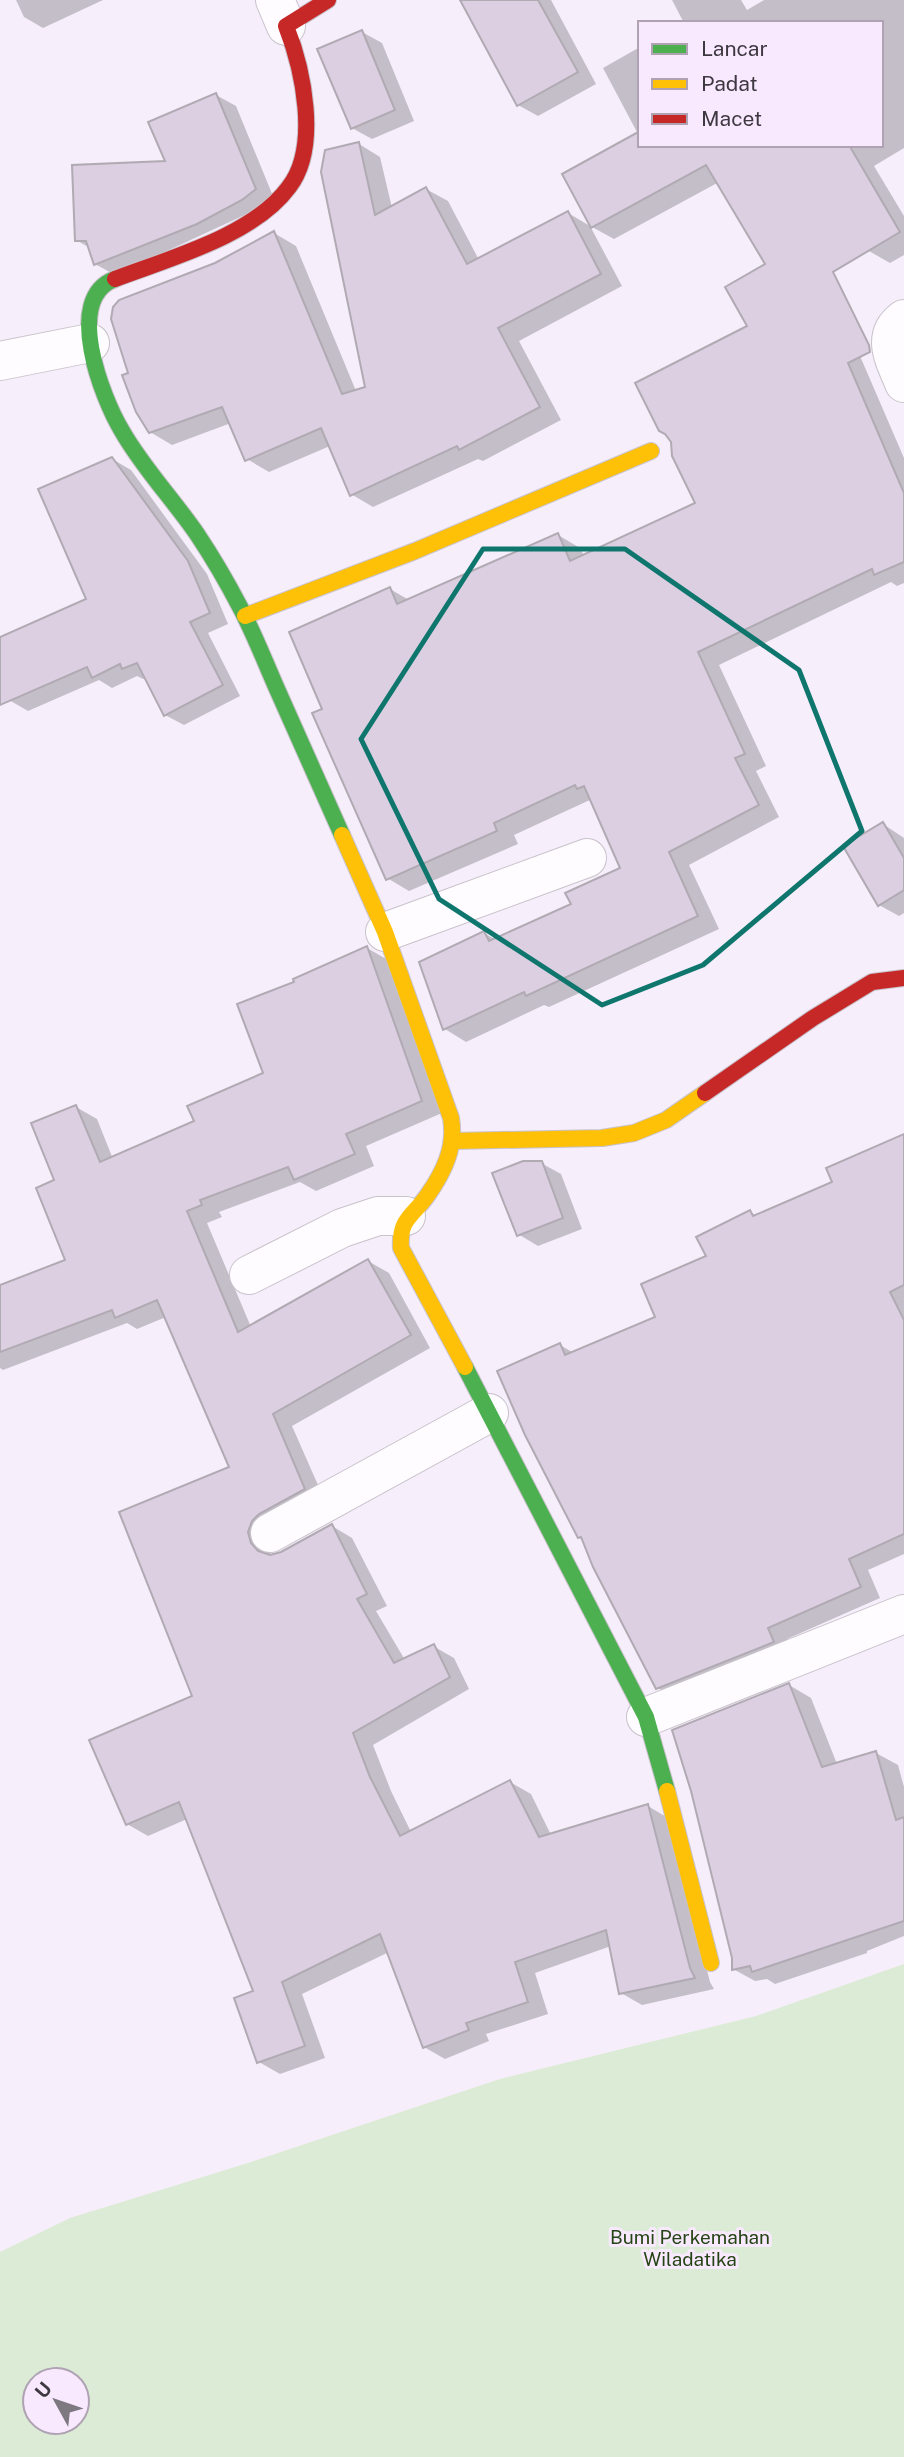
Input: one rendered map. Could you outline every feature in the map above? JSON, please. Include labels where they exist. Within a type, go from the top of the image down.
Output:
[{"type":"street","points":[[328,0],[281,13],[304,83],[306,138],[290,187],[263,213],[208,243],[109,281],[101,287],[90,306],[90,343],[112,412],[123,434],[195,531],[245,616],[385,932],[451,1118],[453,1141],[443,1166],[424,1199],[406,1216],[400,1234],[401,1248],[646,1717],[711,1963]]},
{"type":"street","points":[[904,319],[894,326],[891,337],[892,355],[904,383]]},
{"type":"street","points":[[0,361],[90,343]]},
{"type":"street","points":[[245,616],[415,551],[651,451]]},
{"type":"street","points":[[385,932],[587,858]]},
{"type":"street","points":[[453,1141],[602,1138],[634,1133],[666,1120],[813,1018],[872,982],[904,978]]},
{"type":"street","points":[[248,1275],[342,1228],[377,1216],[406,1216]]},
{"type":"street","points":[[270,1532],[489,1413]]},
{"type":"street","points":[[646,1717],[904,1614]]},
{"type":"highlighted area","points":[[483,549],[625,549],[799,670],[862,831],[703,965],[602,1005],[439,899],[361,739]]},
{"type":"green space","name":"Bumi Perkemahan Wiladatika","points":[[904,1964],[904,2457],[0,2457],[0,2252],[70,2218],[248,2163],[500,2079],[756,2016]]},
{"type":"building","points":[[460,0],[538,0],[578,72],[517,106]]},
{"type":"building","points":[[362,30],[395,110],[351,129],[317,49]]},
{"type":"building","points":[[216,93],[256,189],[242,200],[197,224],[94,265],[86,241],[75,241],[72,165],[165,161],[148,122]]},
{"type":"building","points":[[638,132],[638,147],[850,147],[900,232],[833,272],[869,345],[870,352],[848,363],[904,493],[904,562],[874,575],[872,569],[698,652],[745,754],[735,758],[759,805],[669,852],[698,916],[526,996],[524,992],[443,1030],[419,962],[484,931],[489,941],[571,904],[565,893],[620,868],[584,786],[577,789],[575,785],[494,823],[497,831],[386,880],[312,713],[322,709],[289,632],[390,587],[397,604],[558,533],[570,561],[695,503],[672,456],[671,442],[659,431],[635,383],[747,326],[725,287],[765,264],[706,165],[591,228],[562,174]]},
{"type":"building","points":[[359,142],[375,215],[426,187],[467,264],[568,211],[601,274],[498,328],[540,407],[459,450],[457,446],[350,496],[321,428],[245,461],[222,407],[149,433],[136,412],[122,375],[128,373],[111,319],[113,307],[119,300],[215,263],[274,231],[342,394],[365,387],[321,172],[325,150]]},
{"type":"building","points":[[112,457],[188,561],[210,613],[190,622],[223,685],[164,716],[137,663],[122,669],[120,664],[92,678],[87,667],[0,705],[0,637],[86,599],[38,489]]},
{"type":"building","points":[[883,822],[904,858],[904,890],[878,906],[843,846]]},
{"type":"building","points":[[367,946],[422,1101],[346,1134],[355,1154],[294,1180],[288,1167],[200,1200],[202,1205],[187,1211],[238,1332],[368,1259],[411,1335],[273,1414],[305,1489],[259,1514],[252,1521],[248,1532],[251,1543],[258,1551],[270,1555],[281,1552],[332,1524],[367,1594],[357,1599],[394,1663],[434,1644],[450,1677],[353,1733],[370,1777],[400,1836],[510,1780],[539,1837],[648,1804],[690,1968],[695,1978],[619,1994],[606,1930],[515,1962],[528,2002],[466,2023],[469,2030],[423,2048],[380,1934],[282,1982],[305,2046],[257,2063],[234,1998],[253,1991],[179,1802],[126,1825],[89,1740],[192,1696],[119,1512],[229,1467],[157,1300],[115,1318],[112,1310],[0,1352],[0,1285],[65,1260],[36,1188],[54,1180],[31,1123],[76,1105],[100,1162],[194,1121],[187,1106],[263,1073],[237,1004],[294,982],[293,979]]},
{"type":"building","points":[[904,1134],[904,1285],[890,1292],[904,1320],[904,1534],[849,1559],[861,1587],[768,1628],[774,1642],[656,1689],[593,1567],[581,1537],[578,1538],[525,1435],[497,1371],[560,1343],[565,1355],[655,1317],[641,1284],[706,1256],[696,1237],[750,1210],[753,1216],[832,1182],[826,1168]]},
{"type":"building","points":[[523,1161],[542,1161],[563,1218],[517,1236],[492,1173]]},
{"type":"building","points":[[789,1683],[822,1767],[876,1751],[896,1820],[904,1817],[904,1921],[752,1972],[750,1966],[732,1970],[732,1958],[691,1791],[672,1730]]},
{"type":"traffic: fast","points":[[115,279],[100,290],[91,306],[89,327],[97,373],[105,396],[130,445],[197,534],[235,598],[255,637],[342,835]]},
{"type":"traffic: fast","points":[[465,1367],[646,1717],[667,1791]]},
{"type":"traffic: slow","points":[[245,616],[415,551],[651,451]]},
{"type":"traffic: slow","points":[[342,835],[385,932],[451,1118],[452,1139],[447,1159],[433,1187],[404,1224],[401,1248],[465,1367]]},
{"type":"traffic: slow","points":[[453,1141],[602,1138],[634,1133],[666,1120],[705,1093]]},
{"type":"traffic: slow","points":[[667,1791],[711,1963]]},
{"type":"traffic: jam","points":[[115,279],[185,254],[233,232],[273,204],[289,187],[304,151],[306,108],[298,64],[286,26],[328,0]]},
{"type":"traffic: jam","points":[[705,1093],[813,1018],[872,982],[904,978]]}]
